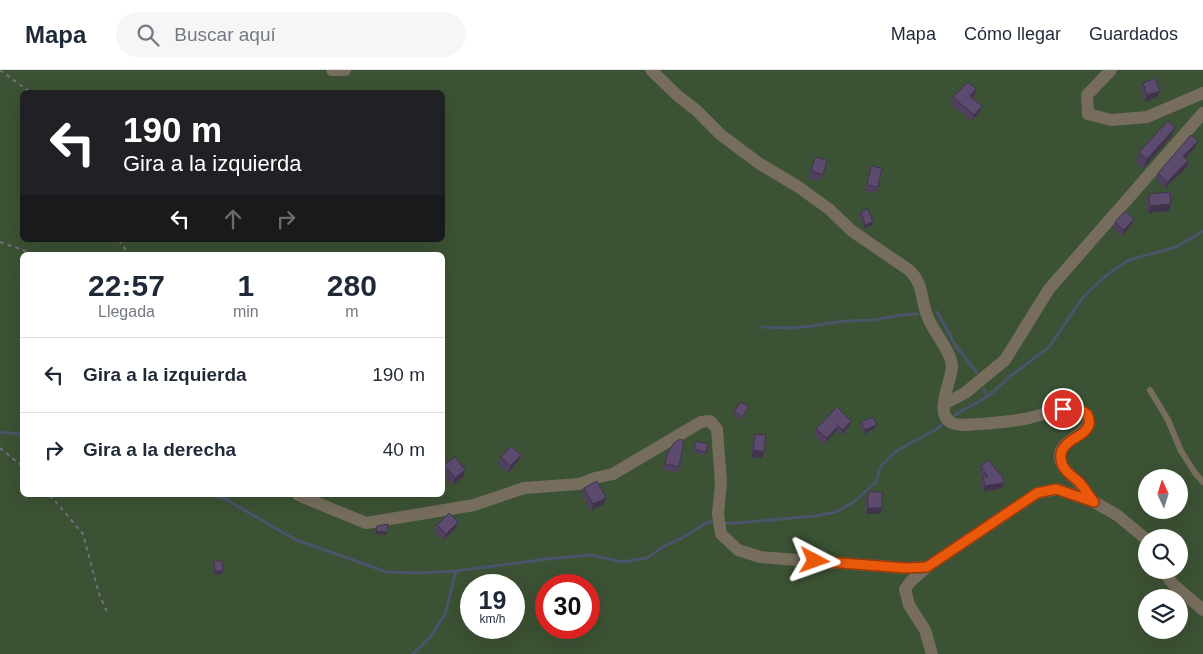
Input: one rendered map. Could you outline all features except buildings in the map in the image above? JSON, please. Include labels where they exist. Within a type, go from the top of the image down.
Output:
[{"type":"street","points":[[332,70],[345,70]]},
{"type":"street","points":[[651,70],[721,135],[760,164],[797,186],[829,209],[852,231],[916,276],[920,284],[927,315],[950,356],[952,369],[943,409],[944,416],[949,421],[962,425],[1024,419],[1063,409],[1077,409],[1087,414],[1089,424],[1087,428],[1083,433],[1066,444],[1060,457],[1062,465],[1067,472],[1080,484],[1094,502]]},
{"type":"street","points":[[1111,70],[1087,95],[1088,114],[1111,120],[1147,118],[1203,93]]},
{"type":"street","points":[[944,404],[965,393],[1006,360],[1049,289],[1203,113]]},
{"type":"street","points":[[303,497],[366,523],[474,505],[524,488],[579,484],[612,474],[700,422],[710,421],[717,429],[721,483],[718,514],[721,534],[738,550],[760,556],[906,568],[927,567]]},
{"type":"street","points":[[932,654],[924,630],[909,604],[905,588],[927,567],[1037,493],[1056,489],[1094,502],[1117,515],[1138,532]]},
{"type":"street","points":[[1169,579],[1174,586],[1203,610]]},
{"type":"lane","points":[[1150,390],[1168,420],[1181,451],[1203,482]]},
{"type":"path","points":[[0,70],[27,90]]},
{"type":"path","points":[[0,242],[28,252]]},
{"type":"path","points":[[0,448],[20,464]]},
{"type":"path","points":[[52,497],[83,534],[99,594],[107,612]]},
{"type":"green space","points":[[0,70],[1203,70],[1203,654],[0,654]]},
{"type":"waterway","points":[[950,419],[987,397],[1049,347],[1083,297],[1104,277],[1129,260],[1176,247],[1203,231]]},
{"type":"waterway","points":[[937,312],[956,346],[977,373]]},
{"type":"waterway","points":[[762,327],[790,328],[917,314]]},
{"type":"waterway","points":[[984,389],[987,397]]},
{"type":"waterway","points":[[723,523],[815,516],[836,512],[855,501],[876,482],[881,466],[896,451],[937,429],[945,422]]},
{"type":"waterway","points":[[0,432],[20,434]]},
{"type":"waterway","points":[[220,497],[296,540],[387,572],[456,571],[591,555],[622,562],[647,558],[708,522],[717,523]]},
{"type":"waterway","points":[[413,654],[432,635],[445,614],[456,571]]},
{"type":"route","points":[[815,561],[906,568],[927,567],[1037,493],[1056,489],[1094,502],[1080,484],[1067,472],[1062,465],[1060,457],[1066,444],[1083,433],[1087,428],[1089,418],[1087,414],[1077,409],[1063,409]]}]
